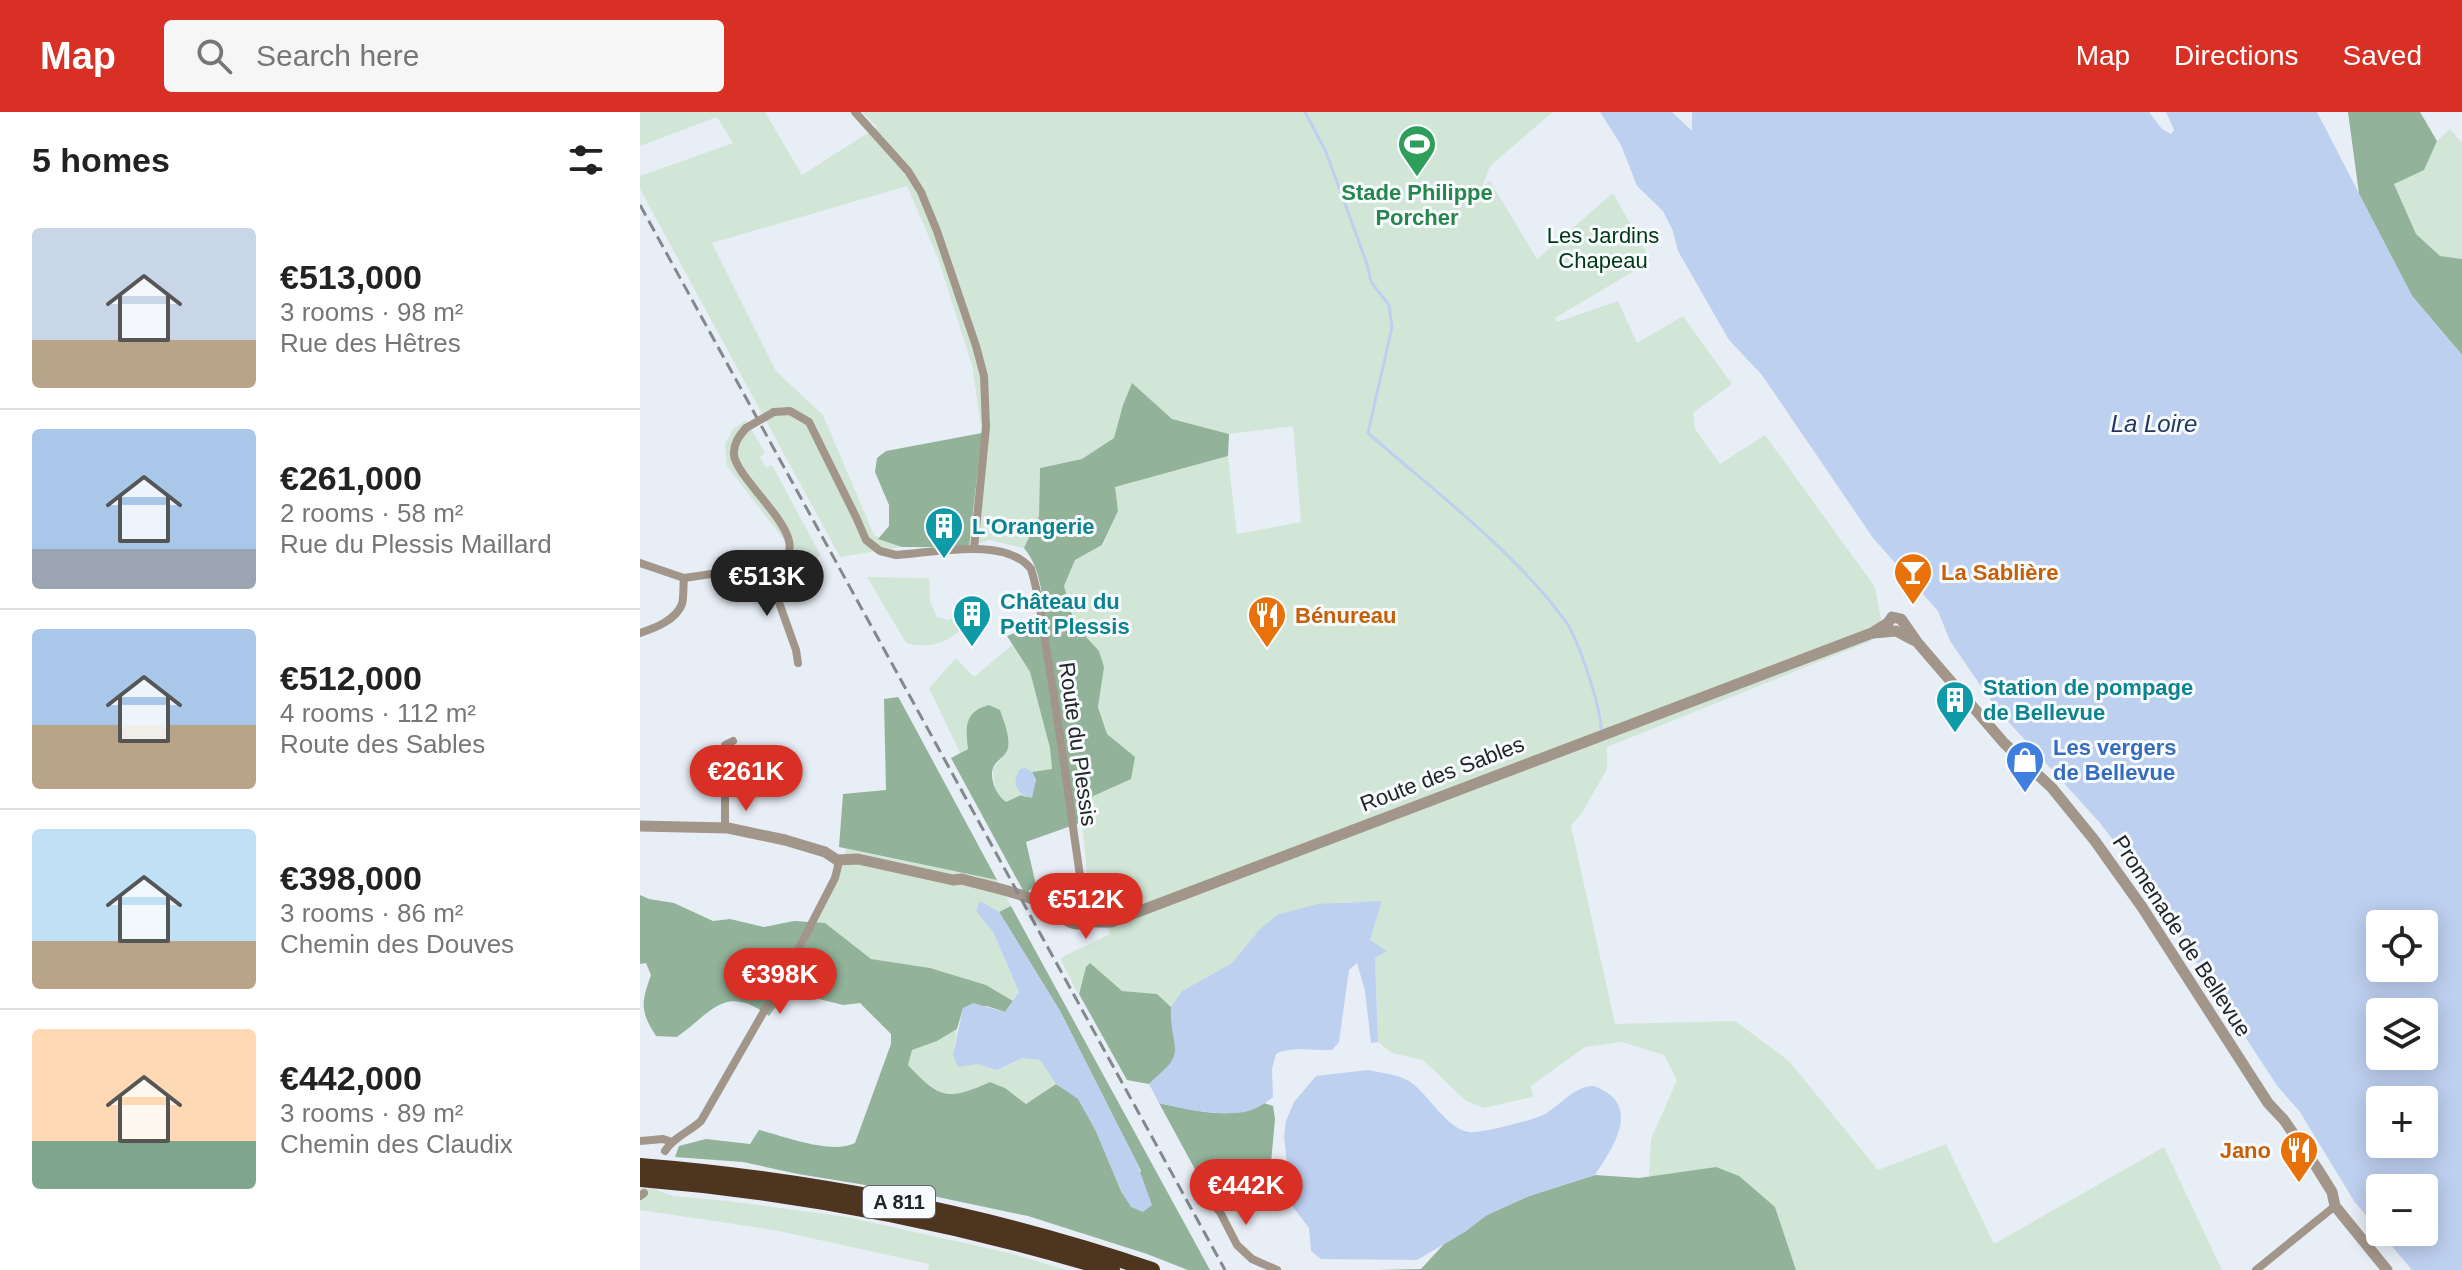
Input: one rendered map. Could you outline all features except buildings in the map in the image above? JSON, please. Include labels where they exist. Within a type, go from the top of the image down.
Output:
[{"type":"highway","name":"A 811","points":[[640,1166],[761,1179],[907,1204],[1021,1231],[1152,1270]]},
{"type":"highway","name":"A 811","points":[[641,1189],[758,1191],[870,1209],[982,1233],[1112,1270]]},
{"type":"street","points":[[855,112],[908,171],[921,192],[976,346],[984,376],[986,427],[974,549]]},
{"type":"street","name":"Route du Plessis","points":[[766,566],[777,564],[785,558],[790,544],[778,518],[739,469],[735,444],[746,428],[774,412],[790,411],[809,422],[872,547],[896,555],[992,548],[1024,560],[1031,569],[1067,775],[1068,801],[1085,909],[1090,918]]},
{"type":"street","points":[[640,563],[684,578],[766,566],[798,663]]},
{"type":"street","points":[[640,633],[669,619],[682,606],[684,578]]},
{"type":"street","name":"Route des Sables","points":[[640,826],[725,828],[785,840],[825,852],[837,860],[858,859],[953,880],[962,879],[1031,900],[1053,909],[1068,921],[1080,924],[1090,918],[1096,922],[1111,922],[1894,627]]},
{"type":"street","name":"Promenade de Bellevue","points":[[1894,627],[1917,642],[2004,743],[2052,788],[2095,841],[2142,907],[2268,1103],[2284,1120],[2317,1168],[2332,1192],[2335,1206],[2387,1270]]},
{"type":"street","points":[[725,828],[725,745],[733,741]]},
{"type":"street","points":[[665,1151],[672,1142],[701,1121],[786,973],[835,878],[837,860]]},
{"type":"street","points":[[640,1141],[663,1139],[672,1142]]},
{"type":"street","points":[[1207,1198],[1220,1212],[1237,1245],[1252,1259],[1277,1270]]},
{"type":"street","points":[[2256,1270],[2335,1206]]},
{"type":"green space","name":"Les Jardins Chapeau","points":[[640,112],[765,112],[802,175],[877,127],[862,112],[1553,112],[1490,166],[1482,187],[1490,181],[1537,259],[1613,193],[1651,261],[1555,318],[1557,322],[1618,301],[1637,343],[1683,316],[1732,384],[1693,413],[1695,429],[1720,464],[1765,435],[1875,587],[1881,619],[1871,641],[1607,747],[1607,769],[1571,826],[1615,1024],[1735,1021],[1789,1061],[1878,1170],[1946,1144],[1994,1244],[2164,1147],[2222,1270],[1796,1270],[1775,1207],[1716,1167],[1649,1177],[1651,1139],[1677,1080],[1664,1055],[1622,1042],[1585,1047],[1531,1086],[1533,1097],[1484,1108],[1466,1101],[1423,1060],[1392,1053],[1378,1042],[1375,958],[1370,940],[1382,902],[1317,904],[1259,930],[1232,963],[1182,991],[1171,1007],[1157,994],[1122,991],[1086,967],[1078,994],[1060,958],[1110,934],[1101,908],[1090,904],[1080,802],[1130,779],[1107,734],[1098,706],[1104,667],[1099,651],[1075,625],[1064,586],[1075,560],[1103,545],[1118,511],[1114,487],[1228,456],[1237,534],[1301,522],[1293,426],[1229,434],[1172,419],[1132,384],[1114,438],[1082,459],[1040,468],[1039,516],[1024,548],[989,540],[969,547],[982,433],[972,365],[938,258],[907,186],[712,243],[776,371],[823,415],[874,535],[902,547],[840,557],[640,189],[640,176],[733,143],[717,117],[640,146]]},
{"type":"green space","points":[[2348,112],[2420,112],[2437,141],[2424,170],[2394,184],[2416,234],[2440,256],[2462,259],[2462,355],[2412,296],[2359,194]]},
{"type":"green space","points":[[2450,129],[2462,143],[2462,259],[2440,256],[2416,234],[2394,183],[2423,170],[2437,141]]},
{"type":"green space","points":[[1132,383],[1172,419],[1229,434],[1228,456],[1115,487],[1118,511],[1102,545],[1075,560],[1064,586],[1075,625],[1099,651],[1104,667],[1098,707],[1107,734],[1135,757],[1131,779],[1080,802],[1082,822],[1026,842],[1036,885],[1025,894],[951,758],[968,749],[968,721],[975,711],[989,705],[1000,710],[1008,738],[1007,751],[994,765],[992,772],[1000,796],[1006,802],[1021,795],[1026,797],[1036,780],[1032,772],[1052,769],[1050,748],[1030,672],[1007,636],[1045,621],[1037,573],[1024,548],[1039,516],[1040,468],[1082,459],[1114,438]]},
{"type":"green space","points":[[746,420],[765,453],[760,457],[766,468],[772,465],[821,556],[804,557],[784,540],[727,466],[725,444],[733,429]]},
{"type":"green space","points":[[982,433],[969,547],[902,547],[878,539],[889,526],[889,505],[875,472],[877,458],[886,451]]},
{"type":"green space","points":[[867,577],[929,578],[930,601],[937,617],[948,620],[959,614],[968,614],[973,619],[943,642],[926,645],[906,643]]},
{"type":"green space","points":[[1012,645],[1030,672],[1050,748],[1052,770],[1032,772],[1026,768],[1016,789],[1021,795],[1006,803],[997,792],[993,773],[993,768],[1004,756],[966,734],[968,749],[960,753],[929,688],[956,658],[974,677]]},
{"type":"green space","points":[[898,697],[997,880],[839,847],[843,794],[886,790],[884,699]]},
{"type":"green space","points":[[846,849],[997,880],[1011,906],[999,912],[980,902],[976,911],[993,932],[1019,992],[1013,1001],[986,985],[930,968],[871,959],[816,922],[839,876]]},
{"type":"green space","points":[[640,895],[674,903],[713,921],[730,919],[764,927],[794,921],[825,923],[871,959],[930,968],[986,985],[1013,1001],[1005,1012],[987,1006],[963,1008],[957,1029],[937,1041],[912,1050],[908,1065],[928,1085],[945,1093],[964,1092],[990,1082],[1005,1088],[1026,1104],[1056,1084],[1078,1098],[1096,1131],[1122,1193],[1141,1171],[1060,1011],[999,912],[1011,906],[1210,1270],[1188,1270],[1028,1216],[743,1162],[675,1157],[679,1146],[706,1139],[750,1144],[759,1130],[821,1146],[855,1143],[891,1044],[891,1034],[860,1003],[843,1005],[787,991],[769,1016],[754,1006],[730,1002],[710,1011],[677,1037],[656,1036],[644,1007],[651,975],[646,963],[640,964]]},
{"type":"green space","points":[[1090,963],[1122,991],[1157,994],[1171,1007],[1176,1050],[1173,1062],[1149,1084],[1127,1080],[1079,994],[1086,967]]},
{"type":"green space","points":[[957,1029],[953,1055],[997,1070],[1024,1058],[1040,1060],[1056,1084],[1026,1104],[1005,1088],[990,1082],[954,1094],[928,1085],[908,1065],[912,1050],[937,1041]]},
{"type":"green space","points":[[1159,1103],[1213,1113],[1241,1112],[1264,1103],[1273,1106],[1275,1119],[1271,1163],[1210,1189],[1203,1184]]},
{"type":"green space","points":[[1716,1167],[1739,1176],[1775,1207],[1796,1270],[1379,1270],[1421,1269],[1444,1244],[1487,1215],[1529,1196],[1595,1175],[1639,1178]]},
{"type":"green space","points":[[640,1188],[673,1196],[847,1217],[1009,1253],[1067,1270],[928,1270],[929,1264],[774,1230],[640,1210]]},
{"type":"water","name":"La Loire","points":[[1600,112],[1672,112],[1692,131],[1692,112],[2149,112],[2162,129],[2171,134],[2174,130],[2166,112],[2317,112],[2412,296],[2462,355],[2462,1270],[2412,1270],[2392,1246],[2438,1246],[2438,1174],[2366,1174],[2366,1215],[2354,1201],[2300,1112],[2278,1087],[2130,862],[2100,823],[1996,708],[1950,641],[1938,611],[1873,538],[1762,375],[1729,340],[1678,251],[1663,211],[1637,186],[1621,145]]},
{"type":"water","points":[[1026,768],[1036,780],[1032,798],[1022,795],[1016,784],[1020,769]]},
{"type":"water","points":[[980,901],[999,912],[1060,1011],[1136,1161],[1152,1205],[1143,1212],[1131,1207],[1122,1193],[1096,1131],[1078,1099],[1056,1084],[1040,1060],[1023,1058],[997,1070],[978,1064],[958,1067],[953,1055],[963,1008],[973,1003],[1005,1012],[1019,992],[993,932],[976,911]]},
{"type":"water","points":[[1382,901],[1370,940],[1387,951],[1375,958],[1378,1042],[1371,1043],[1365,991],[1357,963],[1349,970],[1339,1042],[1332,1050],[1296,1049],[1276,1054],[1272,1069],[1273,1097],[1265,1103],[1246,1111],[1222,1113],[1159,1103],[1149,1084],[1174,1056],[1171,1007],[1182,991],[1232,963],[1259,930],[1277,915],[1317,904]]},
{"type":"water","points":[[1368,1070],[1409,1081],[1452,1124],[1469,1132],[1495,1129],[1539,1117],[1573,1093],[1592,1086],[1605,1091],[1617,1103],[1621,1123],[1613,1145],[1595,1175],[1529,1196],[1487,1215],[1465,1232],[1417,1260],[1321,1259],[1311,1251],[1309,1228],[1287,1199],[1286,1121],[1294,1102],[1316,1076]]},
{"type":"waterway","points":[[1305,112],[1326,152],[1371,282],[1389,305],[1392,327],[1368,433],[1496,544],[1564,619],[1576,640],[1587,672],[1601,728]]},
{"type":"railway","points":[[640,205],[1225,1270]]},
{"type":"place","name":"Stade Philippe Porcher","points":[[1417,178]]},
{"type":"place","name":"L'Orangerie","points":[[944,560]]},
{"type":"place","name":"La Sablière","points":[[1913,606]]},
{"type":"place","name":"Château du Petit Plessis","points":[[972,648]]},
{"type":"place","name":"Bénureau","points":[[1267,649]]},
{"type":"place","name":"Station de pompage de Bellevue","points":[[1955,734]]},
{"type":"place","name":"Les vergers de Bellevue","points":[[2025,794]]},
{"type":"place","name":"Jano","points":[[2299,1184]]}]
